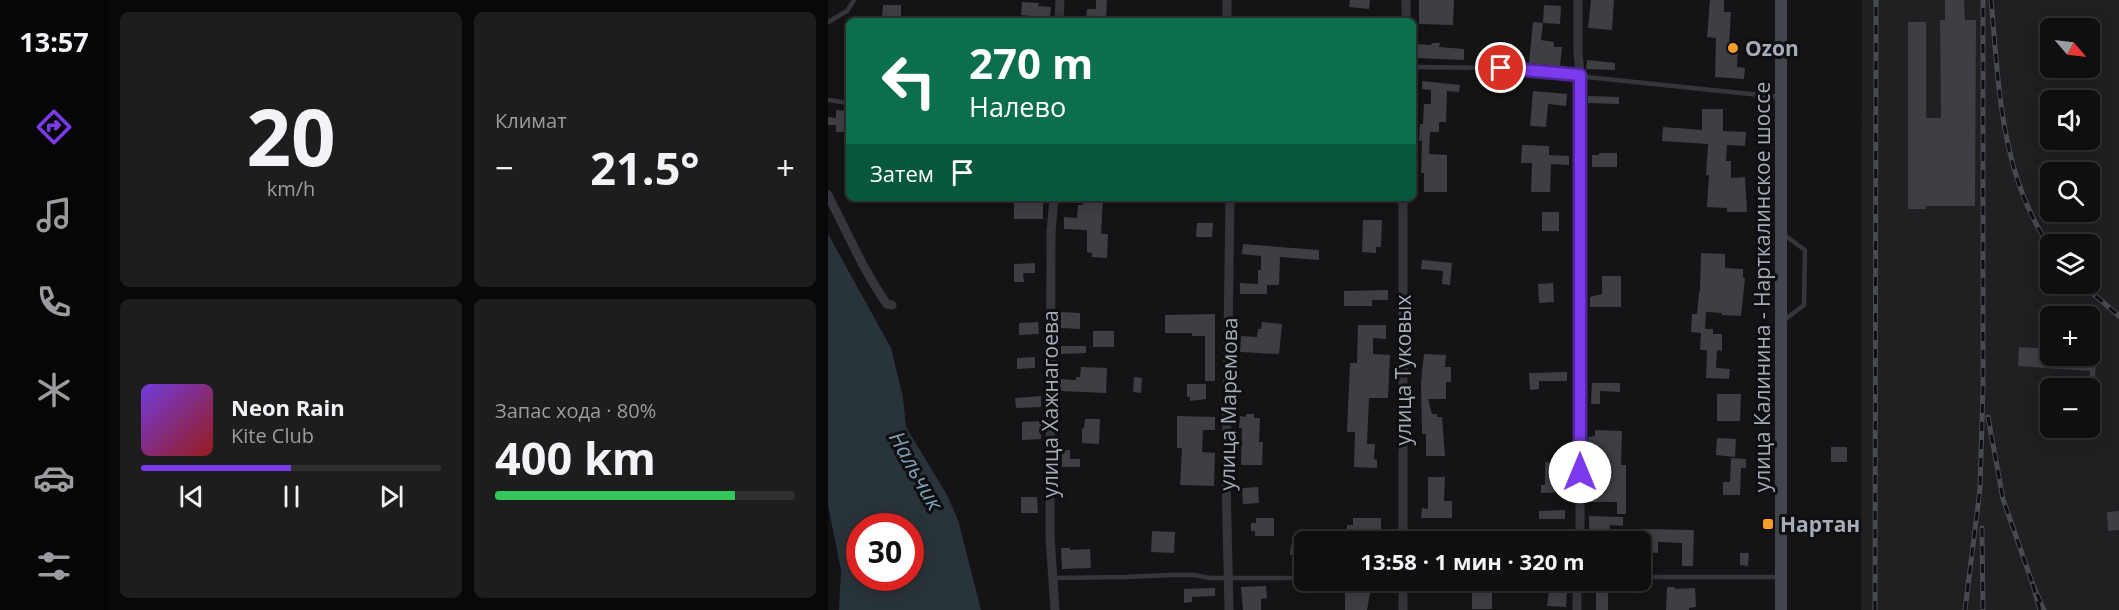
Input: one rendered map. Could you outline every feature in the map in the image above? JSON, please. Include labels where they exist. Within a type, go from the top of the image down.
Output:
[{"type":"main road","name":"улица Калинина - Нарткалинское шоссе","points":[[1781,0],[1781,610]]},
{"type":"street","points":[[1059,18],[1060,0]]},
{"type":"street","points":[[1227,0],[1227,18]]},
{"type":"street","points":[[1406,0],[1406,18]]},
{"type":"street","points":[[1578,0],[1580,531]]},
{"type":"street","points":[[828,195],[871,281],[887,304],[892,305]]},
{"type":"street","name":"улица Хажнагоева","points":[[1054,201],[1050,537],[1055,610]]},
{"type":"street","name":"улица Маремова","points":[[1229,610],[1226,478],[1230,201]]},
{"type":"street","name":"улица Туковых","points":[[1403,201],[1403,531]]},
{"type":"street","points":[[1403,591],[1403,610]]},
{"type":"street","points":[[1577,591],[1577,610]]},
{"type":"lane","points":[[828,22],[847,11],[854,0]]},
{"type":"lane","points":[[1416,67],[1501,68],[1781,97]]},
{"type":"lane","points":[[828,100],[846,103]]},
{"type":"lane","points":[[1781,232],[1805,250],[1804,305],[1781,322]]},
{"type":"lane","points":[[1054,578],[1170,575],[1230,579],[1294,578]]},
{"type":"lane","points":[[1651,576],[1781,577]]},
{"type":"shaded area","points":[[1862,0],[2119,0],[2119,610],[1861,610]]},
{"type":"water","name":"Нальчик","points":[[828,234],[891,348],[903,398],[906,427],[947,495],[958,520],[981,610],[839,610],[841,570],[828,505]]},
{"type":"building","points":[[1096,0],[1107,0],[1106,18],[1086,18],[1087,9],[1096,9]]},
{"type":"building","points":[[1350,0],[1370,0],[1369,9],[1349,7]]},
{"type":"building","points":[[1419,0],[1454,0],[1453,25],[1419,24]]},
{"type":"building","points":[[1591,0],[1614,0],[1612,30],[1588,28]]},
{"type":"building","points":[[1710,0],[1724,0],[1724,12],[1731,12],[1729,44],[1738,44],[1737,67],[1745,68],[1744,79],[1715,77],[1716,38],[1707,37]]},
{"type":"building","points":[[1945,0],[1964,0],[1965,20],[1976,20],[1975,206],[1926,206],[1926,209],[1908,209],[1908,22],[1926,22],[1926,118],[1941,118],[1940,20],[1945,20]]},
{"type":"building","points":[[1022,2],[1039,3],[1038,6],[1051,7],[1050,18],[1021,15]]},
{"type":"building","points":[[883,5],[901,5],[901,18],[882,18]]},
{"type":"building","points":[[1544,5],[1561,6],[1560,24],[1543,23]]},
{"type":"building","points":[[1533,22],[1543,23],[1541,40],[1554,42],[1554,47],[1562,47],[1560,66],[1529,63]]},
{"type":"building","points":[[1440,43],[1439,47],[1464,49],[1464,60],[1416,58],[1416,44]]},
{"type":"building","points":[[1587,60],[1615,63],[1615,70],[1586,69]]},
{"type":"building","points":[[1422,81],[1460,85],[1459,92],[1447,91],[1446,122],[1439,122],[1439,132],[1430,132],[1429,154],[1447,155],[1447,192],[1424,192],[1424,173],[1421,173],[1422,141],[1419,141],[1420,124],[1423,124],[1424,104],[1431,104],[1431,90],[1422,89]]},
{"type":"building","points":[[1533,91],[1567,94],[1566,106],[1548,104],[1546,127],[1530,126]]},
{"type":"building","points":[[1588,96],[1619,97],[1619,104],[1588,103]]},
{"type":"building","points":[[1702,109],[1723,109],[1723,131],[1746,132],[1745,146],[1727,145],[1726,161],[1731,161],[1731,178],[1745,177],[1747,212],[1727,212],[1727,208],[1707,207],[1708,144],[1662,141],[1663,127],[1702,130]]},
{"type":"building","points":[[836,110],[846,111],[846,132],[836,132],[836,125],[828,125],[828,117],[836,118]]},
{"type":"building","points":[[1522,145],[1549,146],[1549,155],[1569,156],[1569,165],[1551,164],[1550,192],[1531,192],[1532,163],[1521,163]]},
{"type":"building","points":[[1599,153],[1617,153],[1617,167],[1592,167],[1592,155],[1599,155]]},
{"type":"building","points":[[1083,201],[1103,201],[1101,234],[1108,234],[1107,258],[1092,257],[1092,253],[1087,252],[1087,230],[1064,229],[1064,217],[1077,218],[1078,205],[1083,205]]},
{"type":"building","points":[[1014,202],[1043,202],[1043,219],[1014,219]]},
{"type":"building","points":[[1542,212],[1559,212],[1559,231],[1542,231]]},
{"type":"building","points":[[1363,220],[1382,220],[1381,247],[1376,247],[1376,253],[1362,252]]},
{"type":"building","points":[[1197,223],[1213,223],[1212,237],[1196,237]]},
{"type":"building","points":[[1243,244],[1319,250],[1319,260],[1280,257],[1279,285],[1267,285],[1267,294],[1240,294],[1240,283],[1258,284],[1258,270],[1261,270],[1261,256],[1242,254]]},
{"type":"building","points":[[1701,253],[1725,254],[1725,268],[1743,269],[1743,278],[1745,278],[1741,316],[1706,312],[1705,329],[1713,329],[1713,334],[1722,334],[1722,351],[1717,350],[1716,368],[1730,369],[1729,379],[1706,378],[1707,350],[1700,350],[1701,333],[1691,332],[1692,314],[1697,314],[1700,292]]},
{"type":"building","points":[[1422,260],[1452,263],[1450,285],[1442,284],[1443,271],[1421,269]]},
{"type":"building","points":[[1035,263],[1035,273],[1023,273],[1024,282],[1014,282],[1014,264]]},
{"type":"building","points":[[1602,276],[1621,276],[1621,307],[1590,307],[1590,297],[1602,294]]},
{"type":"building","points":[[1553,283],[1554,302],[1539,303],[1538,284]]},
{"type":"building","points":[[1388,290],[1388,300],[1372,300],[1372,306],[1344,306],[1344,291]]},
{"type":"building","points":[[1061,312],[1080,313],[1080,329],[1061,328]]},
{"type":"building","points":[[1215,314],[1215,381],[1205,381],[1205,336],[1192,336],[1192,333],[1165,333],[1165,315]]},
{"type":"building","points":[[1038,322],[1039,334],[1019,335],[1019,323]]},
{"type":"building","points":[[1262,322],[1282,324],[1279,354],[1240,352],[1241,336],[1257,337]]},
{"type":"building","points":[[1358,325],[1386,325],[1386,339],[1373,338],[1373,354],[1390,355],[1388,398],[1369,398],[1367,444],[1375,444],[1374,459],[1377,460],[1377,468],[1354,467],[1355,432],[1347,432],[1350,363],[1357,363]]},
{"type":"building","points":[[1093,331],[1114,331],[1114,347],[1093,347]]},
{"type":"building","points":[[1061,346],[1086,346],[1086,353],[1061,354]]},
{"type":"building","points":[[2019,347],[2040,348],[2040,366],[2096,366],[2095,377],[2090,377],[2090,371],[2018,366]]},
{"type":"building","points":[[1424,354],[1446,355],[1445,367],[1451,367],[1451,382],[1446,382],[1446,399],[1428,399],[1432,414],[1442,417],[1445,456],[1426,456],[1426,434],[1422,434],[1421,383]]},
{"type":"building","points":[[1035,357],[1035,368],[1017,369],[1017,358]]},
{"type":"building","points":[[1081,367],[1107,368],[1106,393],[1060,391],[1060,379],[1076,380],[1076,377],[1080,377]]},
{"type":"building","points":[[1567,372],[1567,381],[1539,381],[1539,389],[1530,390],[1529,373]]},
{"type":"building","points":[[1134,377],[1142,378],[1141,393],[1133,392]]},
{"type":"building","points":[[1592,383],[1620,383],[1620,392],[1600,391],[1600,404],[1591,404]]},
{"type":"building","points":[[1187,384],[1206,384],[1206,399],[1190,401],[1190,397],[1187,397]]},
{"type":"building","points":[[1717,394],[1741,394],[1740,421],[1717,421]]},
{"type":"building","points":[[1041,396],[1041,407],[1016,408],[1015,398]]},
{"type":"building","points":[[1246,414],[1254,414],[1254,418],[1260,418],[1259,442],[1263,442],[1262,465],[1241,465],[1240,416],[1246,417]]},
{"type":"building","points":[[1177,416],[1215,417],[1215,430],[1203,430],[1202,452],[1215,453],[1214,486],[1180,485],[1182,448],[1177,448]]},
{"type":"building","points":[[1085,419],[1100,419],[1099,444],[1082,443]]},
{"type":"building","points":[[1041,421],[1041,439],[1022,440],[1022,422]]},
{"type":"building","points":[[1595,430],[1622,431],[1621,465],[1626,465],[1626,514],[1617,514],[1617,502],[1589,502],[1589,493],[1592,493],[1591,446],[1588,446],[1588,437],[1595,436]]},
{"type":"building","points":[[1717,438],[1736,439],[1735,457],[1716,455]]},
{"type":"building","points":[[1831,447],[1847,447],[1847,462],[1831,462]]},
{"type":"building","points":[[1070,450],[1070,459],[1080,459],[1080,467],[1062,467],[1062,451]]},
{"type":"building","points":[[1731,458],[1746,459],[1746,468],[1741,468],[1740,495],[1723,495],[1723,482],[1730,482]]},
{"type":"building","points":[[1545,462],[1562,463],[1562,485],[1568,485],[1568,492],[1541,493],[1541,485],[1545,485]]},
{"type":"building","points":[[1428,477],[1445,477],[1444,501],[1452,501],[1452,518],[1421,518],[1422,508],[1428,509]]},
{"type":"building","points":[[1258,487],[1259,503],[1243,504],[1242,488]]},
{"type":"building","points":[[1021,497],[1037,497],[1038,513],[1021,513]]},
{"type":"building","points":[[1565,510],[1565,519],[1539,519],[1539,511]]},
{"type":"building","points":[[2119,511],[2119,530],[2108,531],[2107,512]]},
{"type":"building","points":[[1589,516],[1623,517],[1623,526],[1610,525],[1610,531],[1589,531]]},
{"type":"building","points":[[1256,518],[1274,518],[1274,536],[1255,536],[1255,531],[1251,531],[1251,523],[1256,523]]},
{"type":"building","points":[[1353,518],[1381,518],[1381,531],[1346,531],[1347,525],[1353,525]]},
{"type":"building","points":[[1644,529],[1694,530],[1693,566],[1682,566],[1682,543],[1658,542],[1658,553],[1651,553],[1651,531],[1644,531]]},
{"type":"building","points":[[1152,531],[1175,532],[1174,553],[1151,552]]},
{"type":"building","points":[[1291,545],[1294,545],[1294,555],[1290,555]]},
{"type":"building","points":[[1061,548],[1090,549],[1091,568],[1062,569]]},
{"type":"building","points":[[1740,553],[1749,553],[1748,566],[1740,565]]},
{"type":"building","points":[[1266,586],[1267,598],[1261,599],[1261,610],[1243,610],[1241,587]]},
{"type":"building","points":[[1667,587],[1695,588],[1696,607],[1689,608],[1689,610],[1666,610]]},
{"type":"building","points":[[1215,588],[1215,596],[1192,597],[1192,602],[1184,603],[1184,589]]},
{"type":"building","points":[[1340,591],[1388,591],[1388,593],[1370,593],[1367,610],[1345,610],[1345,593],[1340,593]]},
{"type":"building","points":[[1549,591],[1567,591],[1566,607],[1547,606]]},
{"type":"building","points":[[1596,591],[1608,591],[1608,610],[1596,610]]},
{"type":"building","points":[[1472,593],[1492,593],[1492,609],[1472,609]]},
{"type":"railway","points":[[1875,610],[1876,0]]},
{"type":"railway","points":[[1965,610],[1980,489],[1983,388],[1983,0]]},
{"type":"railway","points":[[1991,0],[2000,96],[2011,159],[2033,219],[2042,234]]},
{"type":"railway","points":[[2094,294],[2119,316]]},
{"type":"railway","points":[[1988,417],[2003,499],[2033,585]]},
{"type":"railway","points":[[1982,528],[1983,610]]},
{"type":"railway","points":[[2040,610],[2033,585],[2044,610]]},
{"type":"place","name":"Ozon","points":[[1733,48]]},
{"type":"place","name":"Нартан","points":[[1768,524]]},
{"type":"route","points":[[1501,68],[1580,75],[1580,472]]}]
